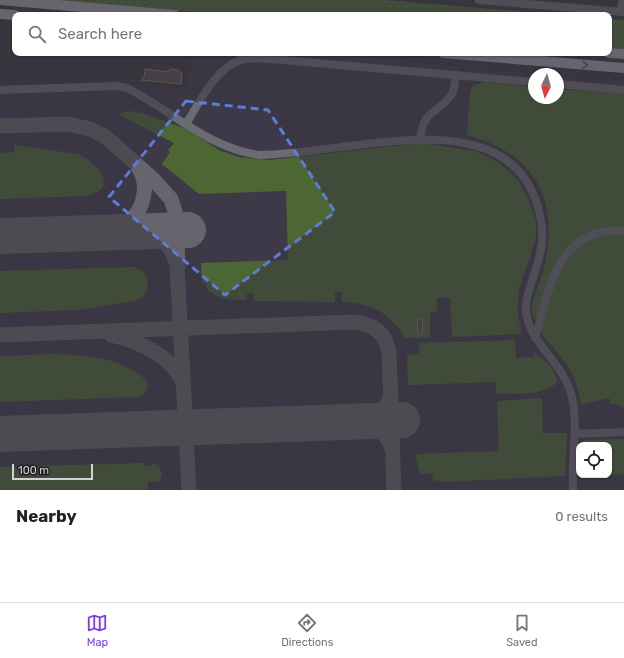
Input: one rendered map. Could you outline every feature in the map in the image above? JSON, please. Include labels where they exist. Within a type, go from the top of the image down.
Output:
[{"type":"main road","points":[[0,0],[139,12]]},
{"type":"main road","points":[[20,0],[32,3]]},
{"type":"main road","points":[[0,14],[12,16]]},
{"type":"main road","points":[[612,53],[624,54]]},
{"type":"main road","points":[[481,56],[622,67]]},
{"type":"street","points":[[479,0],[580,4],[623,12],[622,0]]},
{"type":"street","points":[[186,124],[217,76],[230,65],[242,60],[259,58],[528,81]]},
{"type":"street","points":[[420,139],[422,124],[426,117],[435,111],[452,95],[456,75]]},
{"type":"street","points":[[564,85],[624,90]]},
{"type":"street","points":[[0,90],[116,86],[127,88],[224,146],[242,153],[259,155],[420,139],[458,141],[477,145],[508,161],[520,173],[530,187],[537,202],[543,236],[540,258],[527,296],[527,320],[535,338],[557,364],[569,388],[573,401],[575,434],[572,461],[573,490]]},
{"type":"street","points":[[535,338],[561,259],[574,245],[594,234],[604,231],[624,231]]},
{"type":"street","points":[[575,434],[624,432]]},
{"type":"highlighted area","points":[[186,101],[268,110],[335,212],[225,295],[109,197]]},
{"type":"shaded area","points":[[190,56],[342,56],[528,73],[528,104],[564,104],[564,76],[624,81],[624,490],[0,490],[0,79],[7,85],[113,82],[127,84],[138,89],[139,87],[187,91]]},
{"type":"green space","points":[[55,0],[384,0],[528,12],[196,12]]},
{"type":"green space","points":[[612,19],[624,20],[624,49],[612,47]]},
{"type":"green space","points":[[485,82],[528,86],[528,104],[564,104],[564,89],[624,94],[624,407],[610,403],[609,398],[581,404],[571,371],[543,335],[535,321],[532,308],[543,271],[548,246],[549,223],[545,203],[538,184],[527,168],[511,155],[491,143],[467,135],[470,91],[473,86]]},
{"type":"green space","points":[[128,111],[142,113],[184,128],[221,151],[239,157],[269,160],[422,143],[476,151],[498,162],[518,180],[528,198],[536,221],[536,238],[519,290],[517,311],[521,330],[520,334],[452,337],[450,298],[437,298],[437,312],[430,313],[430,338],[405,338],[393,322],[379,311],[362,304],[342,302],[342,292],[335,292],[335,302],[254,301],[253,293],[247,293],[247,300],[223,299],[207,290],[206,283],[202,283],[201,263],[288,260],[286,191],[199,194],[162,164],[170,152],[168,150],[174,143],[118,114]]},
{"type":"green space","points":[[14,145],[78,154],[86,158],[98,170],[104,182],[102,188],[96,193],[85,196],[0,199],[0,153],[14,152]]},
{"type":"green space","points":[[135,267],[145,273],[148,281],[147,290],[144,296],[135,301],[77,310],[0,313],[0,271]]},
{"type":"green space","points":[[515,340],[516,358],[534,357],[534,352],[552,368],[558,381],[546,390],[521,394],[496,394],[496,382],[408,385],[407,355],[419,354],[419,343]]},
{"type":"green space","points":[[55,354],[79,355],[115,362],[137,373],[146,380],[148,388],[142,396],[137,397],[0,402],[0,356]]},
{"type":"green space","points":[[542,398],[543,433],[567,433],[565,476],[444,482],[433,480],[432,474],[420,474],[415,454],[499,451],[497,401]]},
{"type":"green space","points":[[624,439],[624,474],[612,475],[612,442],[584,442],[586,440]]},
{"type":"green space","points":[[145,463],[145,466],[152,466],[152,463],[159,465],[162,475],[159,482],[148,482],[148,488],[144,490],[0,490],[0,467]]},
{"type":"building","points":[[145,69],[169,72],[170,69],[179,70],[179,73],[182,73],[181,84],[141,80],[144,77]]},
{"type":"building","points":[[417,319],[423,319],[422,334],[418,334]]},
{"type":"taxiway","points":[[0,126],[68,124],[90,129],[106,137],[153,179],[171,199],[176,215],[178,268]]},
{"type":"taxiway","points":[[43,234],[102,231],[116,228],[128,221],[137,212],[144,195],[144,182],[138,167]]},
{"type":"taxiway","points":[[112,233],[142,233],[159,238],[172,251],[176,262]]},
{"type":"taxiway","points":[[177,266],[189,490]]},
{"type":"taxiway","points":[[0,335],[354,322],[373,327],[382,335],[389,352],[394,490]]},
{"type":"taxiway","points":[[111,335],[132,341],[152,350],[170,364],[182,381]]},
{"type":"taxiway","points":[[363,421],[381,412],[391,395]]},
{"type":"taxiway","points":[[363,421],[381,431],[388,439],[392,449]]},
{"type":"runway","points":[[0,236],[188,230]]},
{"type":"runway","points":[[0,434],[402,420]]}]
